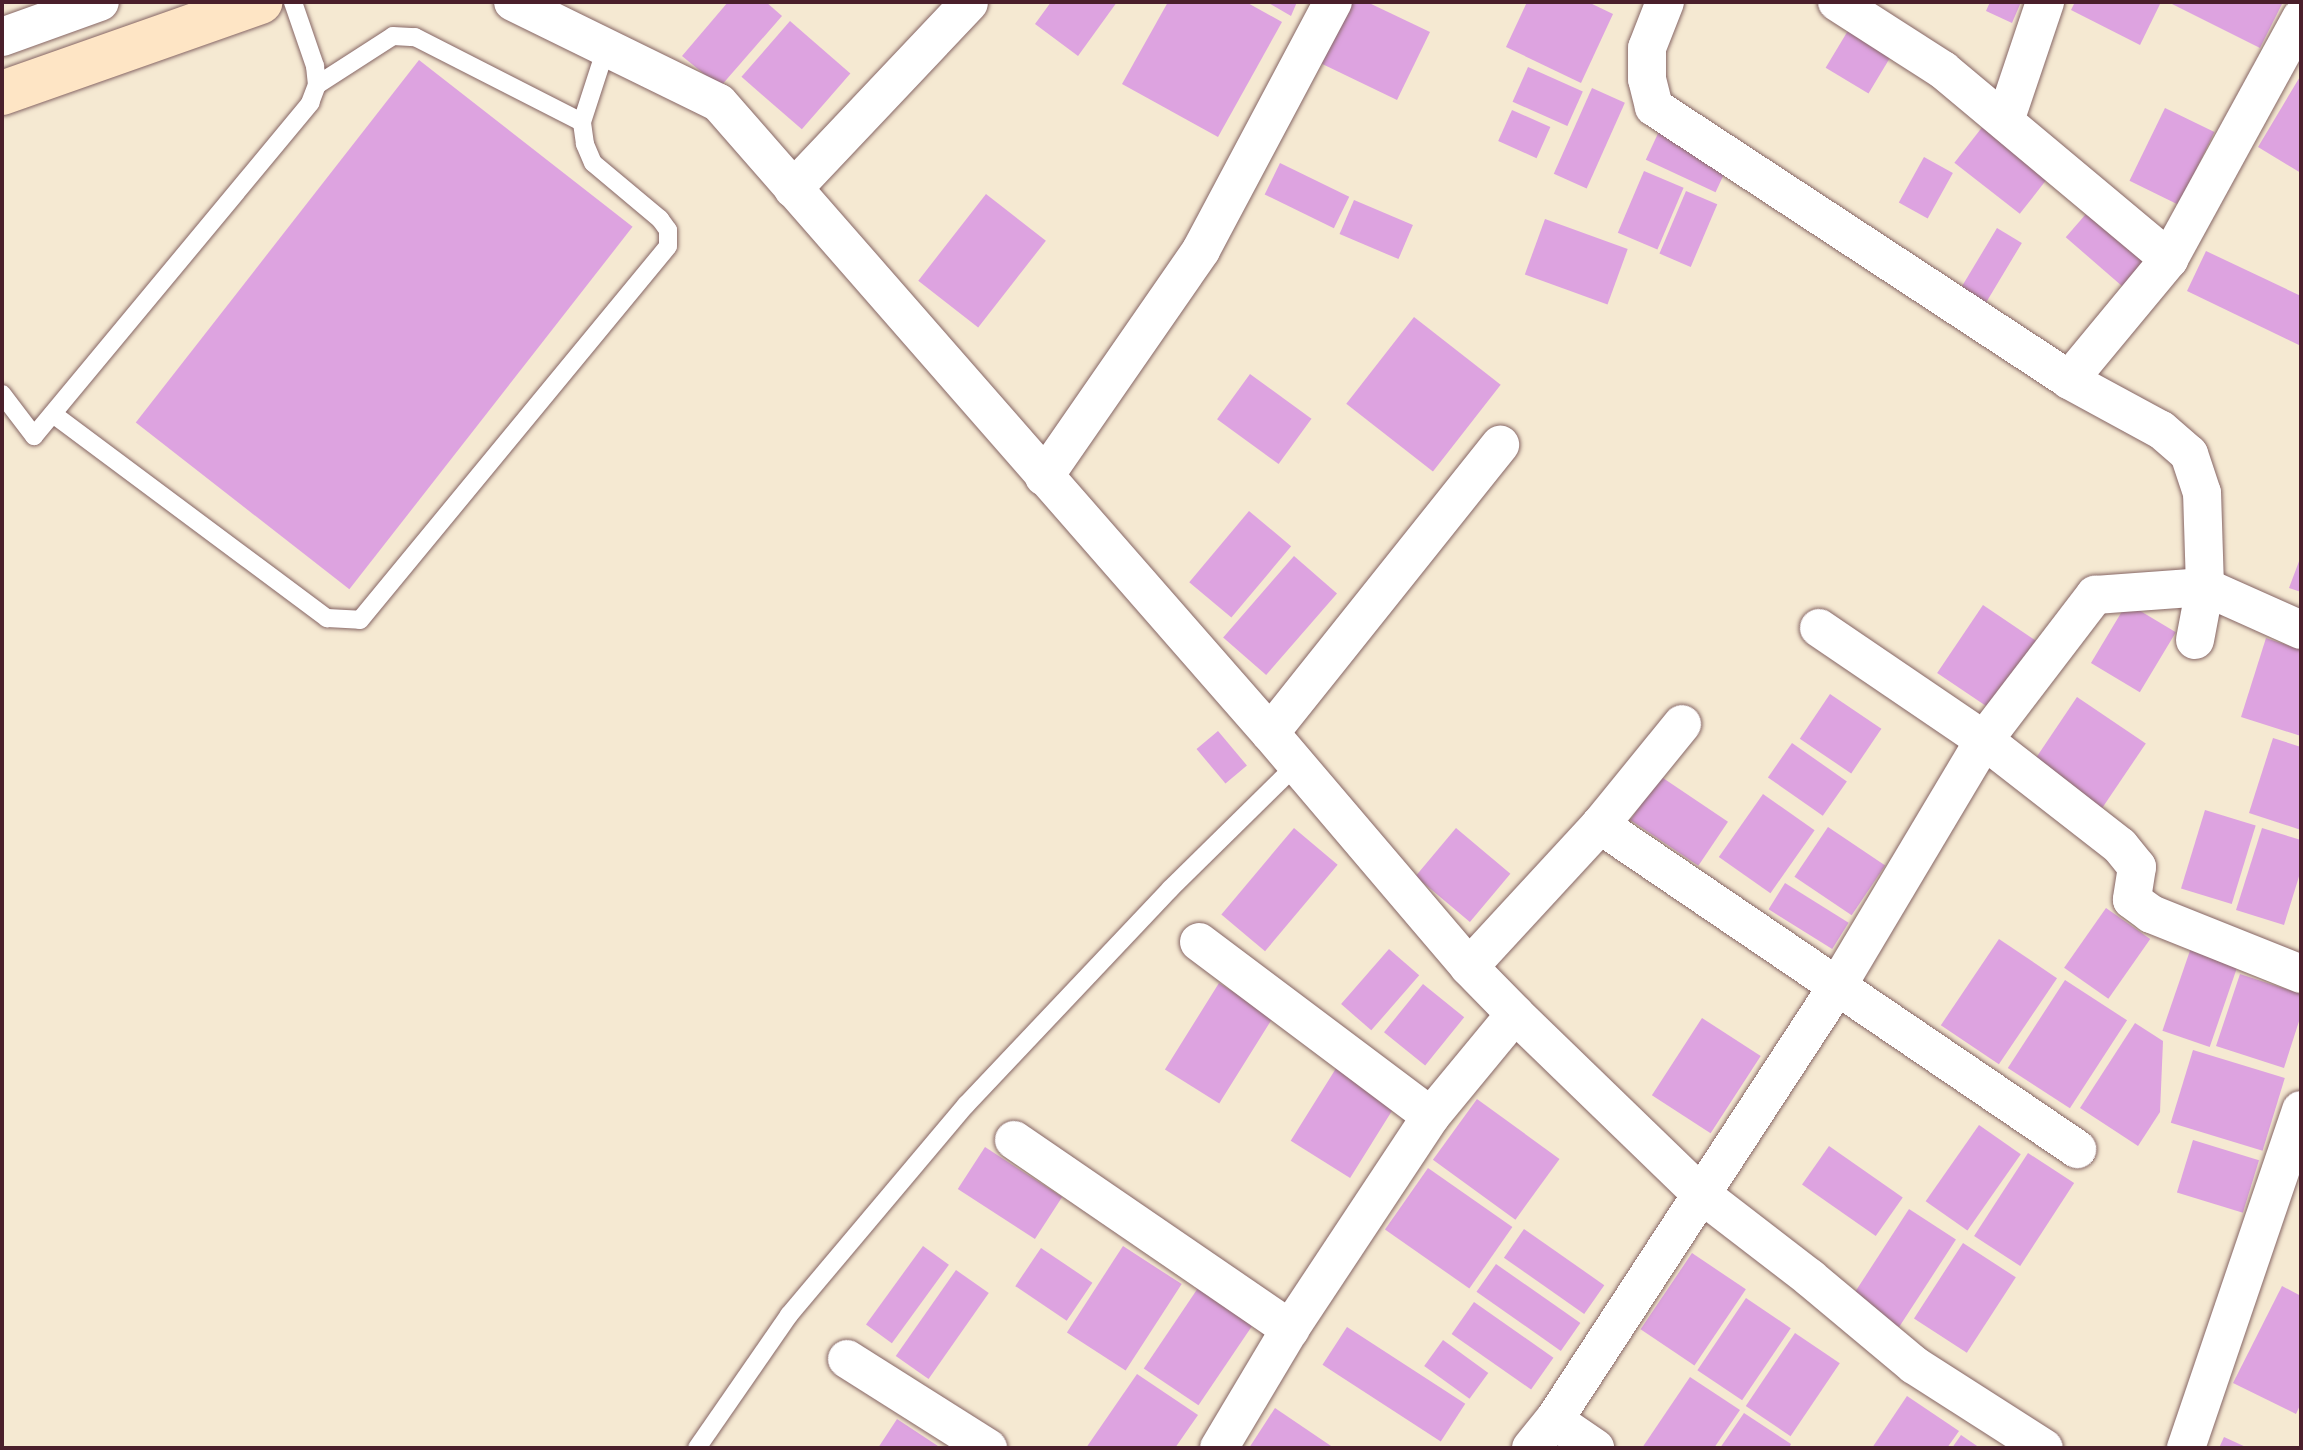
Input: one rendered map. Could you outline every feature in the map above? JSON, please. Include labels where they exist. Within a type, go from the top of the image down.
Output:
[{"type":"street","points":[[2,37],[100,2]]},
{"type":"street","points":[[2,93],[260,2]]},
{"type":"street","points":[[513,2],[719,103],[1297,764],[1469,967],[1515,1014],[1701,1194],[1810,1278],[1914,1365],[2044,1448]]},
{"type":"street","points":[[1044,477],[1201,250],[1333,2]]},
{"type":"street","points":[[1665,2],[1647,48],[1647,79],[1654,107],[2069,380],[2161,430],[2189,454],[2202,493],[2205,587],[2195,640]]},
{"type":"street","points":[[1837,2],[1943,70],[2169,259]]},
{"type":"street","points":[[2005,121],[2045,2]]},
{"type":"street","points":[[793,189],[969,3]]},
{"type":"street","points":[[2069,380],[2169,259],[2301,18]]},
{"type":"street","points":[[1270,733],[1500,445]]},
{"type":"street","points":[[1595,1448],[1542,1434],[1838,985],[1984,740],[2095,595],[2205,587],[2301,630]]},
{"type":"street","points":[[1819,628],[1984,740],[2120,846],[2137,867],[2132,900],[2142,907],[2301,974]]},
{"type":"street","points":[[1469,967],[1600,825],[1682,724]]},
{"type":"street","points":[[1600,825],[2077,1149]]},
{"type":"street","points":[[1199,942],[1431,1116]]},
{"type":"street","points":[[1219,1448],[1290,1329],[1431,1116],[1515,1014]]},
{"type":"street","points":[[2186,1448],[2301,1110]]},
{"type":"street","points":[[1014,1140],[1290,1329]]},
{"type":"street","points":[[847,1359],[988,1448]]},
{"type":"lane","points":[[2,394],[34,436],[310,103],[317,85],[315,66],[293,2]]},
{"type":"lane","points":[[317,85],[393,36],[415,37],[582,122]]},
{"type":"lane","points":[[53,414],[327,618],[360,620],[371,612],[668,246],[668,230],[660,219],[593,163],[585,144],[582,122],[606,48]]},
{"type":"lane","points":[[697,1448],[789,1315],[959,1113],[1170,889],[1297,764]]},
{"type":"building","points":[[728,2],[766,2],[782,16],[720,87],[682,56]]},
{"type":"building","points":[[1051,2],[1117,2],[1078,56],[1035,24]]},
{"type":"building","points":[[1168,2],[1246,2],[1282,22],[1218,137],[1122,84]]},
{"type":"building","points":[[1267,2],[1297,2],[1291,16]]},
{"type":"building","points":[[1343,2],[1367,2],[1430,32],[1397,100],[1314,60]]},
{"type":"building","points":[[1527,2],[1588,2],[1613,14],[1581,83],[1506,47]]},
{"type":"building","points":[[1990,2],[2021,2],[2012,23],[1986,11]]},
{"type":"building","points":[[2075,2],[2161,2],[2140,45],[2071,10]]},
{"type":"building","points":[[2168,2],[2283,2],[2260,48]]},
{"type":"building","points":[[1855,19],[1898,45],[1869,94],[1826,68]]},
{"type":"building","points":[[790,21],[850,73],[802,129],[741,77]]},
{"type":"building","points":[[419,60],[633,227],[349,589],[136,422]]},
{"type":"building","points":[[1528,67],[1583,91],[1567,126],[1513,102]]},
{"type":"building","points":[[2301,75],[2301,173],[2258,147]]},
{"type":"building","points":[[1592,88],[1625,103],[1587,189],[1554,174]]},
{"type":"building","points":[[2165,108],[2214,132],[2179,205],[2129,181]]},
{"type":"building","points":[[1512,110],[1550,127],[1537,158],[1498,141]]},
{"type":"building","points":[[1987,121],[2052,172],[2020,214],[1954,163]]},
{"type":"building","points":[[1661,127],[1731,160],[1716,192],[1646,160]]},
{"type":"building","points":[[1924,157],[1953,173],[1928,218],[1899,202]]},
{"type":"building","points":[[1280,163],[1349,197],[1334,228],[1265,194]]},
{"type":"building","points":[[1644,171],[1684,188],[1657,249],[1618,233]]},
{"type":"building","points":[[1686,191],[1717,204],[1691,267],[1659,254]]},
{"type":"building","points":[[986,194],[1046,241],[978,327],[918,281]]},
{"type":"building","points":[[1354,200],[1413,225],[1398,259],[1340,234]]},
{"type":"building","points":[[2092,207],[2155,262],[2129,292],[2066,237]]},
{"type":"building","points":[[1545,219],[1628,249],[1608,305],[1525,274]]},
{"type":"building","points":[[1997,228],[2022,243],[1983,307],[1958,292]]},
{"type":"building","points":[[2206,251],[2301,296],[2301,346],[2187,291]]},
{"type":"building","points":[[1414,317],[1501,385],[1433,471],[1346,404]]},
{"type":"building","points":[[1250,374],[1311,419],[1279,464],[1217,419]]},
{"type":"building","points":[[1249,511],[1291,546],[1231,618],[1189,582]]},
{"type":"building","points":[[1294,556],[1337,593],[1266,675],[1223,638]]},
{"type":"building","points":[[2301,556],[2301,592],[2289,588]]},
{"type":"building","points":[[2127,603],[2176,632],[2140,692],[2091,663]]},
{"type":"building","points":[[1983,605],[2039,643],[1994,711],[1937,673]]},
{"type":"building","points":[[2266,638],[2301,650],[2301,736],[2241,717]]},
{"type":"building","points":[[1830,694],[1881,729],[1851,773],[1800,739]]},
{"type":"building","points":[[2077,697],[2146,743],[2102,808],[2033,762]]},
{"type":"building","points":[[1218,731],[1247,765],[1225,783],[1197,749]]},
{"type":"building","points":[[2273,738],[2301,747],[2301,830],[2249,813]]},
{"type":"building","points":[[1792,743],[1847,781],[1823,816],[1768,777]]},
{"type":"building","points":[[1660,776],[1728,822],[1698,866],[1630,820]]},
{"type":"building","points":[[1763,794],[1815,830],[1770,893],[1719,857]]},
{"type":"building","points":[[2205,810],[2256,825],[2232,904],[2181,888]]},
{"type":"building","points":[[1828,827],[1885,866],[1852,915],[1794,877]]},
{"type":"building","points":[[1294,828],[1338,865],[1265,951],[1221,915]]},
{"type":"building","points":[[1456,828],[1510,874],[1470,922],[1416,876]]},
{"type":"building","points":[[2262,828],[2301,840],[2301,870],[2284,925],[2236,910]]},
{"type":"building","points":[[1785,883],[1849,923],[1832,949],[1769,909]]},
{"type":"building","points":[[2106,908],[2150,939],[2108,999],[2064,968]]},
{"type":"building","points":[[1999,939],[2057,978],[1999,1064],[1941,1025]]},
{"type":"building","points":[[2194,939],[2241,955],[2210,1047],[2162,1031]]},
{"type":"building","points":[[1389,949],[1419,975],[1371,1030],[1341,1004]]},
{"type":"building","points":[[2240,974],[2301,994],[2301,1015],[2284,1068],[2216,1046]]},
{"type":"building","points":[[2065,980],[2127,1020],[2070,1108],[2008,1068]]},
{"type":"building","points":[[1219,983],[1273,1017],[1219,1103],[1165,1070]]},
{"type":"building","points":[[1423,984],[1464,1017],[1425,1066],[1384,1032]]},
{"type":"building","points":[[1702,1018],[1761,1056],[1711,1133],[1652,1095]]},
{"type":"building","points":[[2135,1023],[2163,1041],[2160,1112],[2138,1146],[2080,1108]]},
{"type":"building","points":[[2193,1050],[2285,1078],[2263,1151],[2171,1123]]},
{"type":"building","points":[[1340,1062],[1399,1099],[1350,1178],[1291,1141]]},
{"type":"building","points":[[1477,1099],[1560,1159],[1515,1220],[1433,1160]]},
{"type":"building","points":[[1979,1125],[2021,1154],[1967,1230],[1926,1201]]},
{"type":"building","points":[[2193,1140],[2259,1160],[2243,1213],[2177,1193]]},
{"type":"building","points":[[1829,1146],[1903,1198],[1876,1236],[1802,1185]]},
{"type":"building","points":[[985,1147],[1062,1197],[1035,1239],[958,1189]]},
{"type":"building","points":[[2028,1153],[2074,1183],[2020,1266],[1974,1236]]},
{"type":"building","points":[[1428,1168],[1512,1227],[1469,1289],[1385,1229]]},
{"type":"building","points":[[1909,1209],[1956,1239],[1899,1328],[1852,1297]]},
{"type":"building","points":[[1524,1229],[1604,1285],[1584,1314],[1504,1258]]},
{"type":"building","points":[[1963,1243],[2016,1277],[1967,1353],[1914,1318]]},
{"type":"building","points":[[923,1246],[949,1265],[892,1343],[866,1324]]},
{"type":"building","points":[[1123,1246],[1182,1284],[1126,1371],[1067,1332]]},
{"type":"building","points":[[1041,1248],[1092,1283],[1067,1321],[1015,1286]]},
{"type":"building","points":[[1692,1253],[1746,1289],[1694,1366],[1641,1329]]},
{"type":"building","points":[[1496,1264],[1580,1323],[1561,1351],[1476,1292]]},
{"type":"building","points":[[956,1270],[989,1293],[929,1379],[896,1356]]},
{"type":"building","points":[[2282,1286],[2301,1296],[2301,1403],[2296,1414],[2233,1383]]},
{"type":"building","points":[[1198,1288],[1253,1325],[1198,1405],[1144,1368]]},
{"type":"building","points":[[1746,1298],[1791,1328],[1742,1400],[1697,1370]]},
{"type":"building","points":[[1474,1302],[1553,1358],[1531,1390],[1452,1334]]},
{"type":"building","points":[[1347,1327],[1465,1404],[1441,1442],[1322,1365]]},
{"type":"building","points":[[1795,1333],[1840,1363],[1791,1436],[1746,1406]]},
{"type":"building","points":[[1443,1340],[1488,1373],[1469,1399],[1424,1366]]},
{"type":"building","points":[[1137,1374],[1198,1415],[1175,1448],[1086,1448]]},
{"type":"building","points":[[1690,1377],[1740,1410],[1714,1448],[1642,1448]]},
{"type":"building","points":[[1907,1396],[1959,1431],[1947,1448],[1872,1448]]},
{"type":"building","points":[[1275,1408],[1334,1448],[1249,1448]]},
{"type":"building","points":[[1744,1413],[1791,1444],[1789,1448],[1720,1448]]},
{"type":"building","points":[[897,1419],[941,1448],[878,1448]]},
{"type":"building","points":[[1961,1435],[1980,1448],[1952,1448]]},
{"type":"building","points":[[2224,1437],[2248,1448],[2219,1448]]}]
